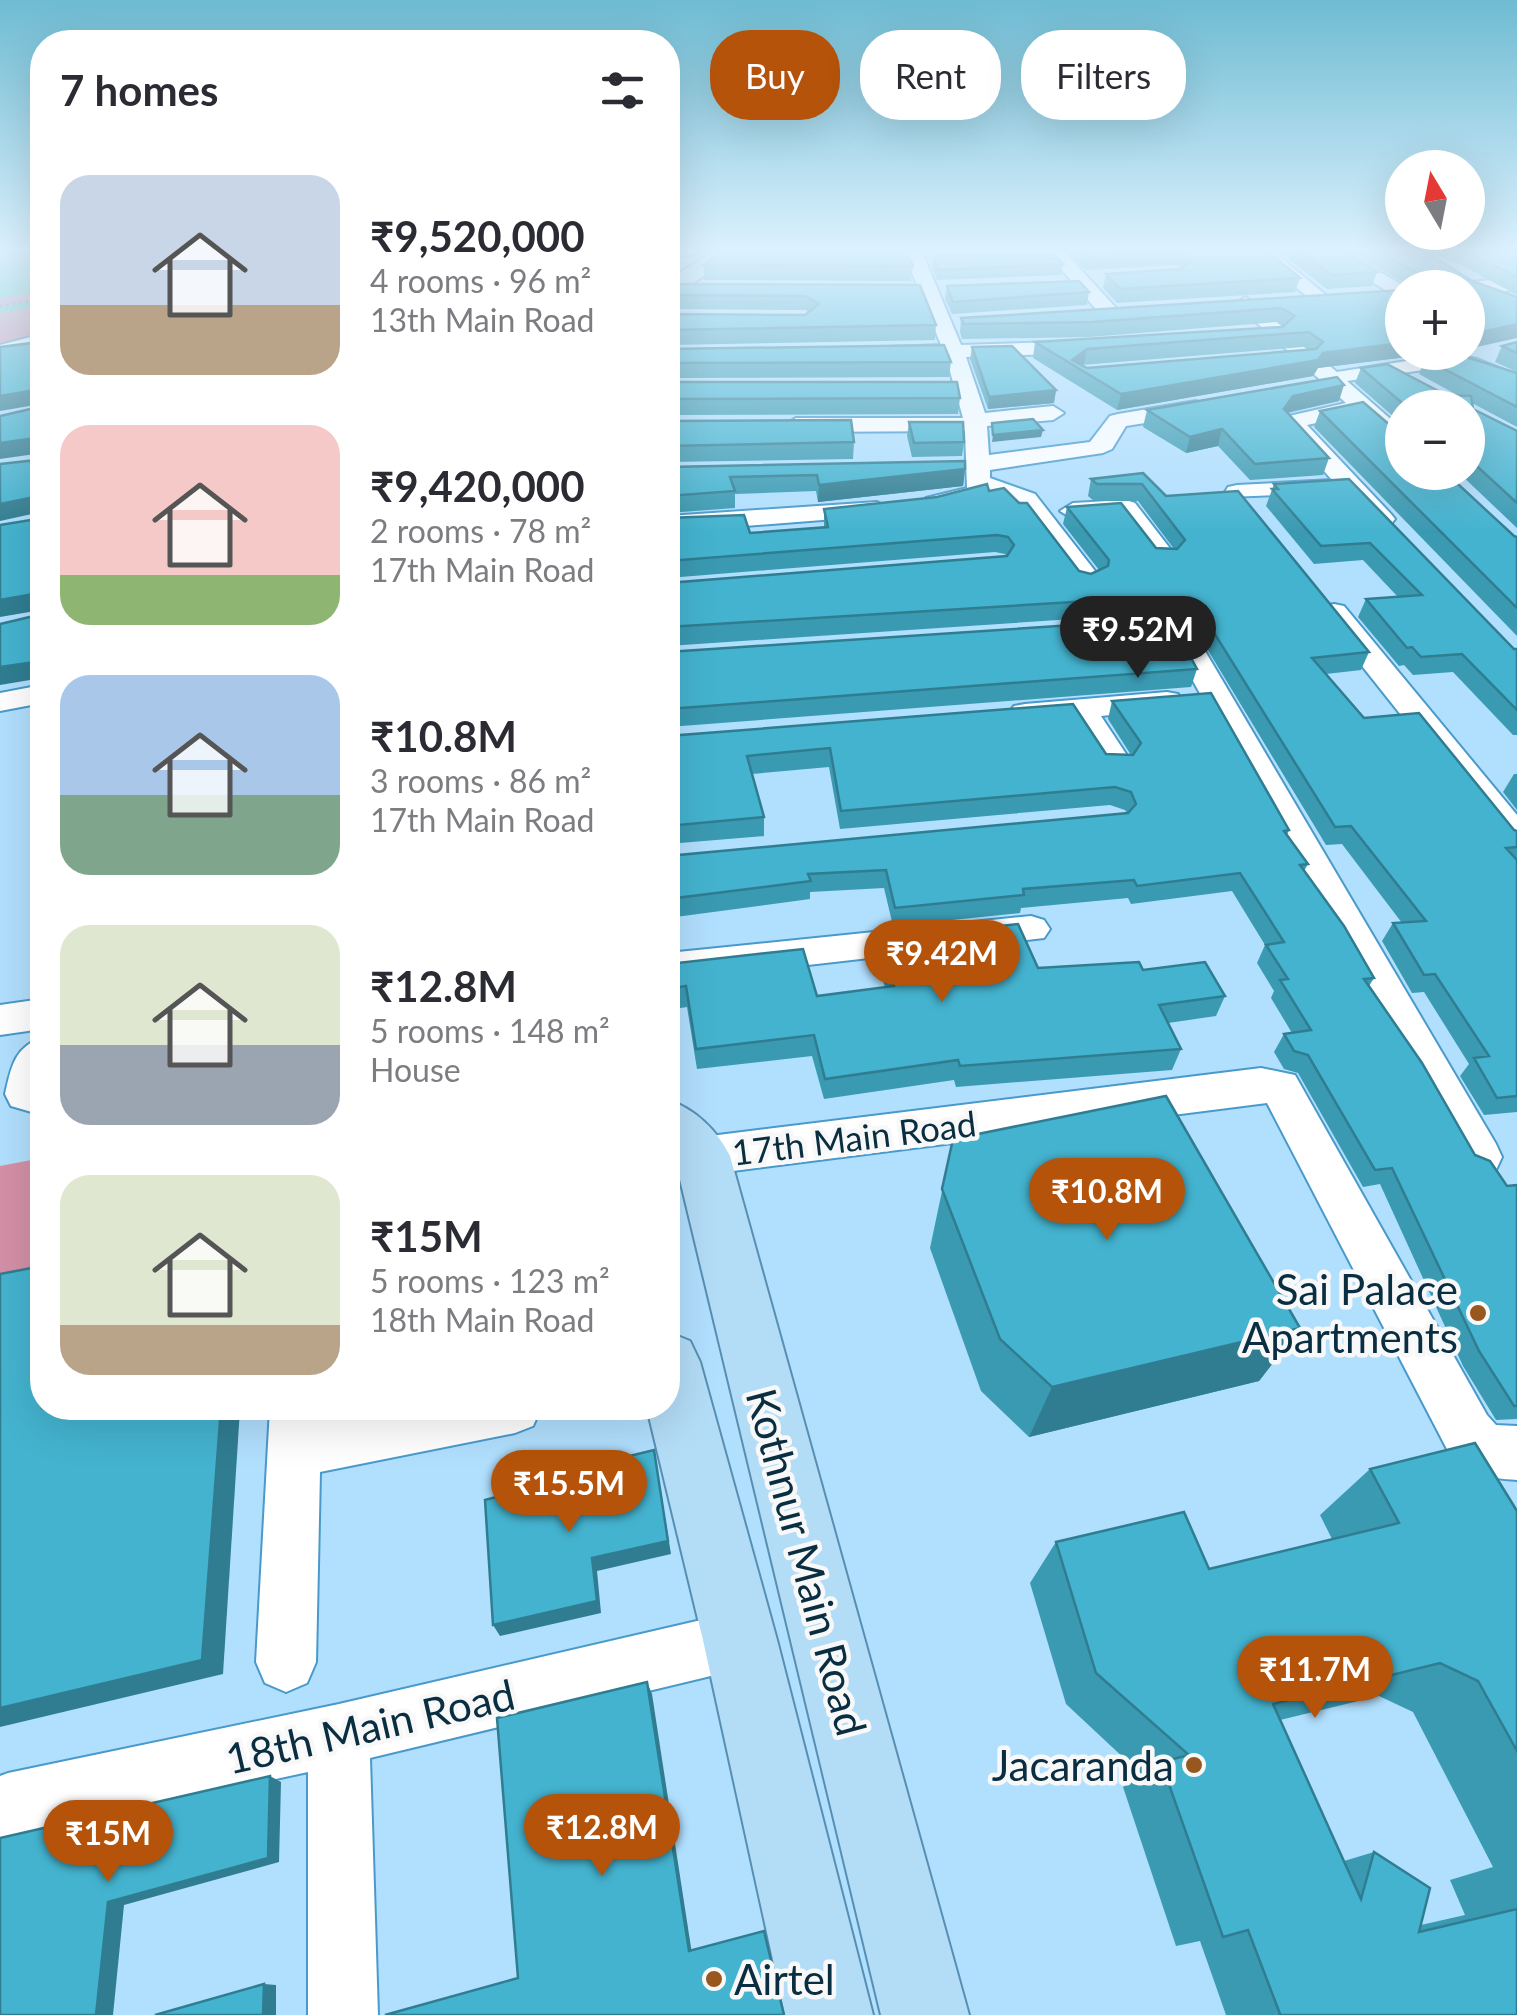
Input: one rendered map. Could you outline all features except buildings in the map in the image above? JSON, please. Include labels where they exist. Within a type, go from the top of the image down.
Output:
[{"type":"main road","name":"Kothnur Main Road","points":[[680,1152],[925,2015]]},
{"type":"main road","points":[[680,1414],[740,1640],[829,2015]]},
{"type":"street","points":[[0,351],[27,344]]},
{"type":"street","points":[[680,523],[959,500],[979,493],[974,470],[975,422],[967,383],[950,344]]},
{"type":"street","points":[[1291,344],[1324,382],[1364,406],[1385,425]]},
{"type":"street","points":[[1485,353],[1497,350]]},
{"type":"street","points":[[877,353],[1102,353]]},
{"type":"street","points":[[1268,360],[1304,356]]},
{"type":"street","points":[[1324,382],[1396,370]]},
{"type":"street","points":[[1485,370],[1517,383]]},
{"type":"street","points":[[1389,371],[1423,389]]},
{"type":"street","points":[[1149,392],[1176,412]]},
{"type":"street","points":[[974,470],[1095,448],[1104,444],[1118,421],[1216,404]]},
{"type":"street","points":[[1364,406],[1297,421],[1294,425],[1400,538]]},
{"type":"street","points":[[764,426],[975,422],[1053,413]]},
{"type":"street","points":[[974,470],[1026,499],[1088,580]]},
{"type":"street","points":[[1261,522],[1236,492],[1349,484]]},
{"type":"street","points":[[1039,515],[1126,508],[1163,557]]},
{"type":"street","points":[[1310,582],[1517,838]]},
{"type":"street","points":[[1180,634],[1220,697],[1480,1157]]},
{"type":"street","points":[[0,702],[30,696]]},
{"type":"street","points":[[1001,714],[1220,697]]},
{"type":"street","points":[[1080,708],[1116,763]]},
{"type":"street","points":[[680,967],[1032,929]]},
{"type":"street","points":[[0,1020],[30,1016]]},
{"type":"street","name":"17th Main Road","points":[[680,1148],[1242,1088],[1280,1088],[1468,1434],[1484,1450],[1517,1453]]},
{"type":"street","points":[[296,1427],[324,1420]]},
{"type":"street","points":[[296,1427],[377,1420]]},
{"type":"street","points":[[286,1662],[296,1427]]},
{"type":"street","name":"18th Main Road","points":[[0,1810],[8,1805],[339,1735],[740,1640]]},
{"type":"street","points":[[339,1735],[343,2015]]},
{"type":"shaded area","points":[[30,1160],[30,1276],[0,1282],[0,1166]]},
{"type":"place","name":"Sai Palace Apartments","points":[[1478,1313]]},
{"type":"place","name":"Jacaranda","points":[[1194,1765]]},
{"type":"place","name":"Airtel","points":[[714,1979]]}]
